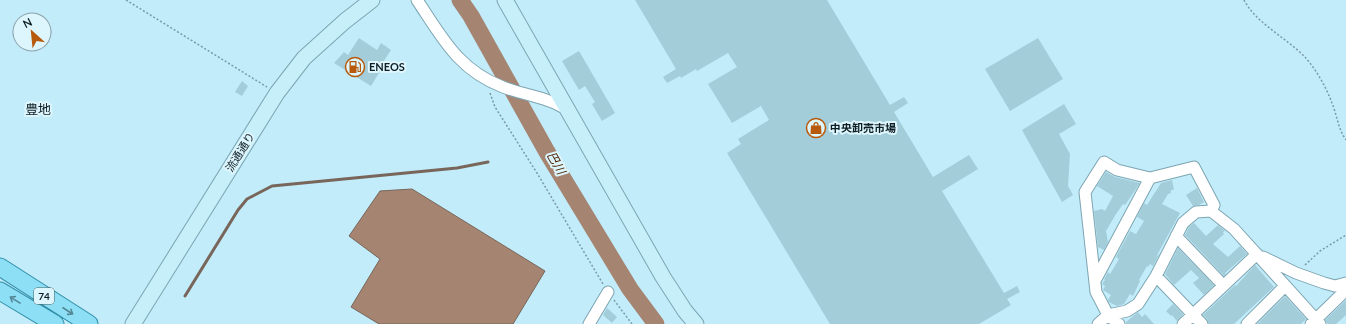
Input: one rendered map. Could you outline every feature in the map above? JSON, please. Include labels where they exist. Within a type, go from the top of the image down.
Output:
[{"type":"main road","name":"74","points":[[0,267],[89,324]]},
{"type":"main road","name":"74","points":[[0,290],[55,324]]},
{"type":"street","name":"流通通り","points":[[133,324],[277,93],[304,58],[345,21],[372,0]]},
{"type":"street","points":[[417,0],[448,47],[466,66],[484,78],[502,87],[550,101],[568,110]]},
{"type":"street","points":[[505,0],[663,277],[685,311],[696,324]]},
{"type":"street","points":[[1119,324],[1108,315],[1096,292],[1096,279],[1085,192],[1104,162],[1117,170],[1150,178],[1194,167],[1214,205],[1211,211]]},
{"type":"street","points":[[1096,279],[1150,178]]},
{"type":"street","points":[[1098,324],[1108,315],[1127,311],[1138,304],[1156,276],[1183,223],[1196,212],[1211,211],[1234,229],[1286,286],[1315,322],[1346,290]]},
{"type":"street","points":[[1176,236],[1224,285]]},
{"type":"street","points":[[1257,254],[1296,273],[1335,286],[1346,284]]},
{"type":"street","points":[[1182,324],[1257,254]]},
{"type":"street","points":[[1156,276],[1202,324]]},
{"type":"street","points":[[1247,324],[1286,286]]},
{"type":"street","points":[[588,324],[608,292]]},
{"type":"path","points":[[126,0],[277,93]]},
{"type":"path","points":[[1244,0],[1253,13],[1304,56],[1323,84],[1333,104],[1342,135],[1346,140]]},
{"type":"path","points":[[484,78],[495,107],[537,173],[608,292],[632,324]]},
{"type":"path","points":[[1296,273],[1320,251],[1346,235]]},
{"type":"shaded area","points":[[412,189],[545,271],[513,324],[379,324],[351,307],[380,259],[349,236],[380,191]]},
{"type":"building","points":[[635,0],[827,0],[890,105],[904,97],[908,103],[894,112],[933,177],[969,155],[978,169],[942,191],[1004,293],[1017,286],[1020,292],[1007,299],[1011,305],[979,324],[830,324],[727,153],[741,144],[738,139],[769,120],[761,106],[732,123],[708,84],[737,67],[728,53],[697,71],[696,69],[681,78],[680,76],[667,83],[663,77],[676,69]]},
{"type":"building","points":[[359,38],[377,50],[381,43],[391,50],[380,67],[382,68],[371,86],[334,63],[344,52],[348,55]]},
{"type":"building","points":[[1038,38],[1063,79],[1010,111],[985,69]]},
{"type":"building","points":[[579,51],[615,113],[602,121],[592,104],[595,102],[585,86],[579,90],[562,61]]},
{"type":"building","points":[[242,81],[248,86],[242,96],[235,92]]},
{"type":"building","points":[[1064,104],[1076,124],[1059,134],[1070,154],[1068,186],[1073,195],[1062,202],[1022,130]]},
{"type":"building","points":[[1106,172],[1115,177],[1140,183],[1125,205],[1123,204],[1106,231],[1108,242],[1104,250],[1098,247],[1094,211],[1102,209],[1105,211],[1113,196],[1097,186]]},
{"type":"building","points":[[1172,180],[1174,190],[1171,190],[1171,193],[1168,194],[1162,204],[1180,213],[1156,257],[1160,253],[1153,266],[1150,264],[1148,267],[1147,266],[1139,280],[1140,281],[1133,296],[1130,294],[1124,304],[1117,306],[1109,302],[1108,300],[1111,295],[1103,290],[1105,286],[1102,284],[1105,280],[1104,279],[1108,272],[1110,274],[1119,259],[1116,257],[1130,231],[1136,234],[1144,221],[1137,217],[1144,203],[1147,205],[1161,183]]},
{"type":"building","points":[[1197,188],[1204,202],[1193,206],[1186,195]]},
{"type":"building","points":[[1194,223],[1206,236],[1218,225],[1225,231],[1223,232],[1224,234],[1213,244],[1228,257],[1240,246],[1247,254],[1225,273],[1226,274],[1224,276],[1185,235],[1189,227]]},
{"type":"building","points":[[1178,248],[1214,285],[1204,295],[1193,283],[1199,278],[1191,270],[1174,285],[1165,274]]},
{"type":"building","points":[[1255,265],[1274,287],[1234,324],[1209,324],[1203,315],[1235,285],[1236,286]]},
{"type":"building","points":[[1285,296],[1306,319],[1301,324],[1257,324]]},
{"type":"building","points":[[1346,300],[1346,315],[1336,324],[1328,324],[1325,320]]},
{"type":"building","points":[[1173,304],[1183,314],[1177,321],[1166,311]]},
{"type":"building","points":[[607,308],[617,317],[612,323],[603,315]]},
{"type":"building","points":[[1138,312],[1142,317],[1145,314],[1154,324],[1126,324],[1126,322]]},
{"type":"waterway","name":"巴川","points":[[460,0],[471,16],[547,152],[630,289],[656,324]]},
{"type":"waterway","points":[[185,296],[238,210],[247,199],[272,186],[457,168],[488,162]]},
{"type":"place","name":"ENEOS","points":[[355,67]]},
{"type":"place","name":"中央卸売市場","points":[[816,128]]},
{"type":"district","name":"豊地","points":[[38,109]]}]
